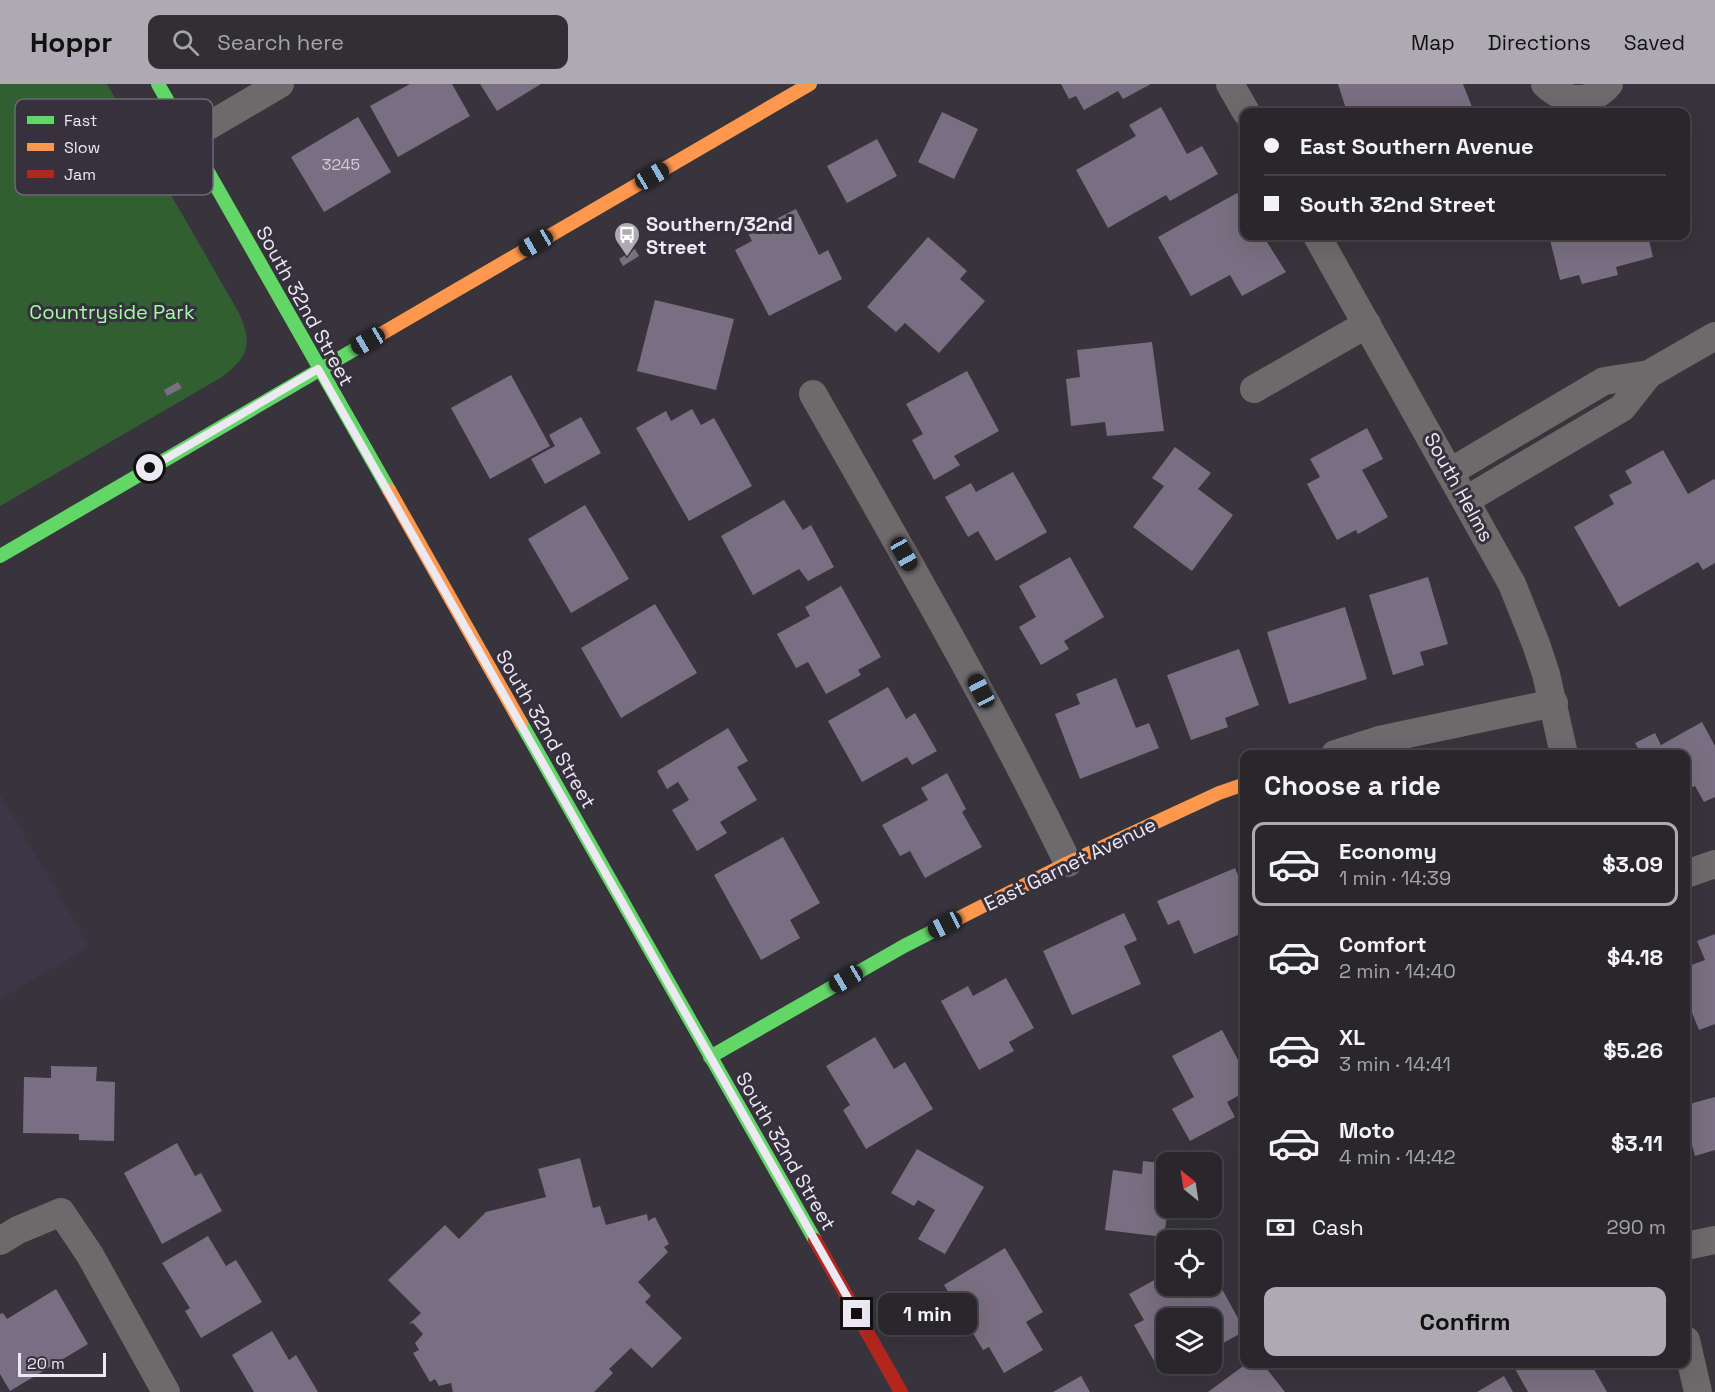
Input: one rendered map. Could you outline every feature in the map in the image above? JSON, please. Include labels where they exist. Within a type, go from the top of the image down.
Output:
[{"type":"street","name":"South 32nd Street","points":[[158,84],[166,99]]},
{"type":"street","points":[[213,123],[280,84]]},
{"type":"street","points":[[0,556],[810,84]]},
{"type":"street","points":[[1230,84],[1244,108]]},
{"type":"street","points":[[1545,84],[1560,96],[1579,100],[1592,97],[1603,91],[1609,84]]},
{"type":"street","name":"South 32nd Street","points":[[213,182],[901,1392]]},
{"type":"street","name":"South Helms","points":[[1319,240],[1466,500],[1520,603],[1536,644],[1554,703],[1563,750]]},
{"type":"street","points":[[1254,389],[1367,324]]},
{"type":"street","points":[[1450,472],[1604,381],[1648,374],[1715,336]]},
{"type":"street","points":[[1466,500],[1622,408],[1648,374]]},
{"type":"street","points":[[813,394],[971,674],[1068,862]]},
{"type":"street","points":[[1348,750],[1380,740],[1554,703]]},
{"type":"street","name":"East Garnet Avenue","points":[[710,1057],[904,946],[1068,862],[1219,792],[1240,786]]},
{"type":"street","points":[[1690,873],[1715,864]]},
{"type":"street","points":[[0,1241],[18,1230],[61,1212],[90,1255],[166,1392]]},
{"type":"street","points":[[1690,1245],[1715,1240]]},
{"type":"street","points":[[1690,1357],[1698,1392]]},
{"type":"shaded area","points":[[0,794],[89,947],[0,999]]},
{"type":"green space","name":"Countryside Park","points":[[0,84],[107,84],[116,99],[15,99],[15,195],[171,195],[239,313],[246,333],[246,348],[238,362],[222,377],[0,506]]},
{"type":"building","points":[[410,84],[452,84],[470,116],[398,157],[370,106]]},
{"type":"building","points":[[480,84],[541,84],[497,111]]},
{"type":"building","points":[[1061,84],[1151,84],[1123,99],[1118,91],[1084,110],[1076,96],[1069,99]]},
{"type":"building","points":[[1338,84],[1463,84],[1472,108],[1346,108]]},
{"type":"building","points":[[1161,107],[1187,154],[1202,146],[1218,174],[1170,201],[1166,195],[1108,228],[1076,170],[1136,136],[1129,125]]},
{"type":"building","points":[[942,112],[978,129],[954,179],[918,162]]},
{"type":"building","points":[[358,117],[391,172],[324,212],[291,157]]},
{"type":"building","points":[[877,139],[897,176],[847,203],[827,166]]},
{"type":"building","points":[[1237,193],[1240,198],[1240,240],[1266,240],[1286,272],[1242,296],[1230,275],[1191,296],[1158,237]]},
{"type":"building","points":[[796,209],[819,255],[828,250],[842,279],[769,316],[735,250],[752,241],[748,233]]},
{"type":"building","points":[[928,237],[967,271],[960,279],[985,301],[939,353],[905,323],[896,332],[867,307]]},
{"type":"building","points":[[1550,240],[1649,240],[1653,257],[1616,267],[1618,275],[1582,284],[1579,275],[1560,280]]},
{"type":"building","points":[[635,249],[639,256],[623,266],[619,259]]},
{"type":"building","points":[[655,300],[734,319],[716,390],[637,371]]},
{"type":"building","points":[[1152,342],[1164,431],[1107,436],[1105,422],[1071,426],[1066,379],[1080,377],[1077,350]]},
{"type":"building","points":[[967,371],[999,431],[954,456],[960,465],[934,480],[912,440],[923,434],[906,404]]},
{"type":"building","points":[[511,375],[550,446],[490,479],[451,408]]},
{"type":"building","points":[[178,382],[182,388],[167,396],[164,390]]},
{"type":"building","points":[[692,409],[701,425],[714,418],[752,486],[689,521],[636,428],[666,411],[671,421]]},
{"type":"building","points":[[581,417],[601,453],[545,484],[531,459],[555,446],[549,435]]},
{"type":"building","points":[[1367,428],[1383,459],[1362,470],[1388,517],[1358,534],[1356,530],[1337,540],[1307,484],[1320,477],[1310,459]]},
{"type":"building","points":[[1175,447],[1211,473],[1198,489],[1233,515],[1192,571],[1133,527],[1164,486],[1152,478]]},
{"type":"building","points":[[1663,450],[1688,494],[1715,480],[1715,563],[1703,570],[1698,562],[1619,607],[1574,527],[1614,504],[1609,495],[1632,483],[1625,471]]},
{"type":"building","points":[[1013,472],[1047,532],[996,561],[978,531],[968,537],[945,497],[971,483],[976,492]]},
{"type":"building","points":[[784,500],[803,530],[811,525],[834,567],[808,581],[799,569],[753,595],[721,536]]},
{"type":"building","points":[[585,505],[629,579],[571,613],[528,539]]},
{"type":"building","points":[[1070,557],[1104,617],[1064,641],[1069,649],[1041,665],[1019,627],[1036,617],[1019,586]]},
{"type":"building","points":[[1428,577],[1448,644],[1420,652],[1424,665],[1393,675],[1369,595]]},
{"type":"building","points":[[841,586],[881,657],[858,670],[861,675],[826,694],[808,662],[796,668],[777,634],[810,616],[805,607]]},
{"type":"building","points":[[655,604],[697,673],[621,718],[581,648]]},
{"type":"building","points":[[1345,607],[1367,679],[1289,704],[1267,632]]},
{"type":"building","points":[[1239,649],[1259,705],[1225,718],[1228,727],[1191,740],[1167,675]]},
{"type":"building","points":[[1116,678],[1136,728],[1149,723],[1159,748],[1080,779],[1055,714],[1080,704],[1076,694]]},
{"type":"building","points":[[888,687],[906,719],[915,713],[937,751],[912,765],[907,757],[862,782],[828,721]]},
{"type":"building","points":[[1702,722],[1715,746],[1715,797],[1704,802],[1695,786],[1690,788],[1690,750],[1639,750],[1635,743],[1655,733],[1661,745]]},
{"type":"building","points":[[728,728],[748,761],[737,767],[757,800],[720,822],[727,833],[697,851],[672,810],[689,800],[678,782],[667,789],[657,771]]},
{"type":"building","points":[[947,773],[966,809],[962,812],[982,847],[925,878],[910,851],[900,856],[882,825],[928,800],[921,788]]},
{"type":"building","points":[[783,837],[820,903],[790,920],[800,938],[761,960],[714,875]]},
{"type":"building","points":[[1235,868],[1240,880],[1240,934],[1194,954],[1179,920],[1168,925],[1157,901]]},
{"type":"building","points":[[1124,913],[1137,940],[1124,946],[1141,984],[1072,1015],[1043,951]]},
{"type":"building","points":[[1715,934],[1715,1024],[1699,1030],[1690,1008],[1690,966],[1705,960],[1697,941]]},
{"type":"building","points":[[1006,978],[1034,1028],[1009,1042],[1014,1051],[979,1070],[941,1001],[968,986],[973,996]]},
{"type":"building","points":[[1222,1030],[1240,1064],[1240,1095],[1227,1102],[1235,1117],[1190,1141],[1172,1109],[1194,1097],[1172,1056]]},
{"type":"building","points":[[875,1037],[894,1069],[905,1062],[933,1109],[866,1149],[843,1110],[850,1105],[826,1066]]},
{"type":"building","points":[[51,1066],[97,1067],[96,1081],[115,1082],[114,1141],[79,1140],[79,1134],[23,1133],[24,1077],[51,1078]]},
{"type":"building","points":[[1715,1097],[1715,1150],[1695,1156],[1690,1138],[1690,1104]]},
{"type":"building","points":[[177,1143],[195,1176],[201,1173],[222,1211],[162,1244],[124,1173]]},
{"type":"building","points":[[917,1149],[984,1187],[945,1254],[918,1239],[935,1210],[918,1200],[914,1206],[891,1193]]},
{"type":"building","points":[[580,1158],[593,1208],[600,1206],[606,1225],[647,1214],[648,1221],[655,1217],[669,1244],[664,1247],[668,1252],[638,1282],[651,1296],[645,1302],[682,1338],[652,1368],[631,1348],[609,1369],[613,1373],[594,1392],[453,1392],[451,1383],[439,1386],[435,1379],[430,1382],[413,1353],[419,1350],[415,1343],[423,1334],[413,1323],[409,1324],[421,1313],[388,1280],[445,1225],[459,1239],[486,1212],[546,1197],[538,1169]]},
{"type":"building","points":[[1143,1161],[1156,1163],[1156,1218],[1167,1218],[1165,1230],[1156,1230],[1156,1236],[1105,1230],[1113,1170],[1142,1174]]},
{"type":"building","points":[[208,1236],[226,1266],[236,1260],[262,1302],[201,1338],[185,1311],[190,1308],[162,1263]]},
{"type":"building","points":[[1005,1248],[1043,1312],[1026,1322],[1043,1350],[1004,1373],[989,1347],[983,1350],[944,1285]]},
{"type":"building","points":[[1156,1279],[1156,1296],[1222,1296],[1222,1289],[1240,1322],[1240,1334],[1222,1344],[1222,1308],[1156,1308],[1156,1365],[1134,1325],[1144,1320],[1129,1294]]},
{"type":"building","points":[[56,1289],[88,1344],[10,1391],[0,1374],[0,1314],[3,1313],[7,1319]]},
{"type":"building","points":[[272,1331],[289,1360],[296,1355],[318,1392],[254,1392],[232,1355]]},
{"type":"building","points":[[1241,1368],[1266,1368],[1285,1392],[1208,1392]]},
{"type":"building","points":[[1515,1368],[1593,1368],[1607,1392],[1528,1392]]},
{"type":"building","points":[[1081,1376],[1090,1392],[1053,1392]]},
{"type":"building","points":[[1504,1376],[1513,1392],[1477,1392]]},
{"type":"traffic: fast","points":[[158,84],[167,99]]},
{"type":"traffic: fast","points":[[213,181],[389,490]]},
{"type":"traffic: fast","points":[[0,556],[369,341]]},
{"type":"traffic: fast","points":[[521,723],[815,1240]]},
{"type":"traffic: fast","points":[[710,1057],[904,946],[955,920]]},
{"type":"traffic: slow","points":[[369,341],[810,84]]},
{"type":"traffic: slow","points":[[389,490],[521,723]]},
{"type":"traffic: slow","points":[[955,920],[1068,863],[1219,793],[1240,786]]},
{"type":"traffic: jam","points":[[815,1240],[901,1392]]},
{"type":"place","name":"Southern/32nd Street","points":[[627,258]]},
{"type":"route","points":[[150,468],[318,369],[857,1314]]}]
